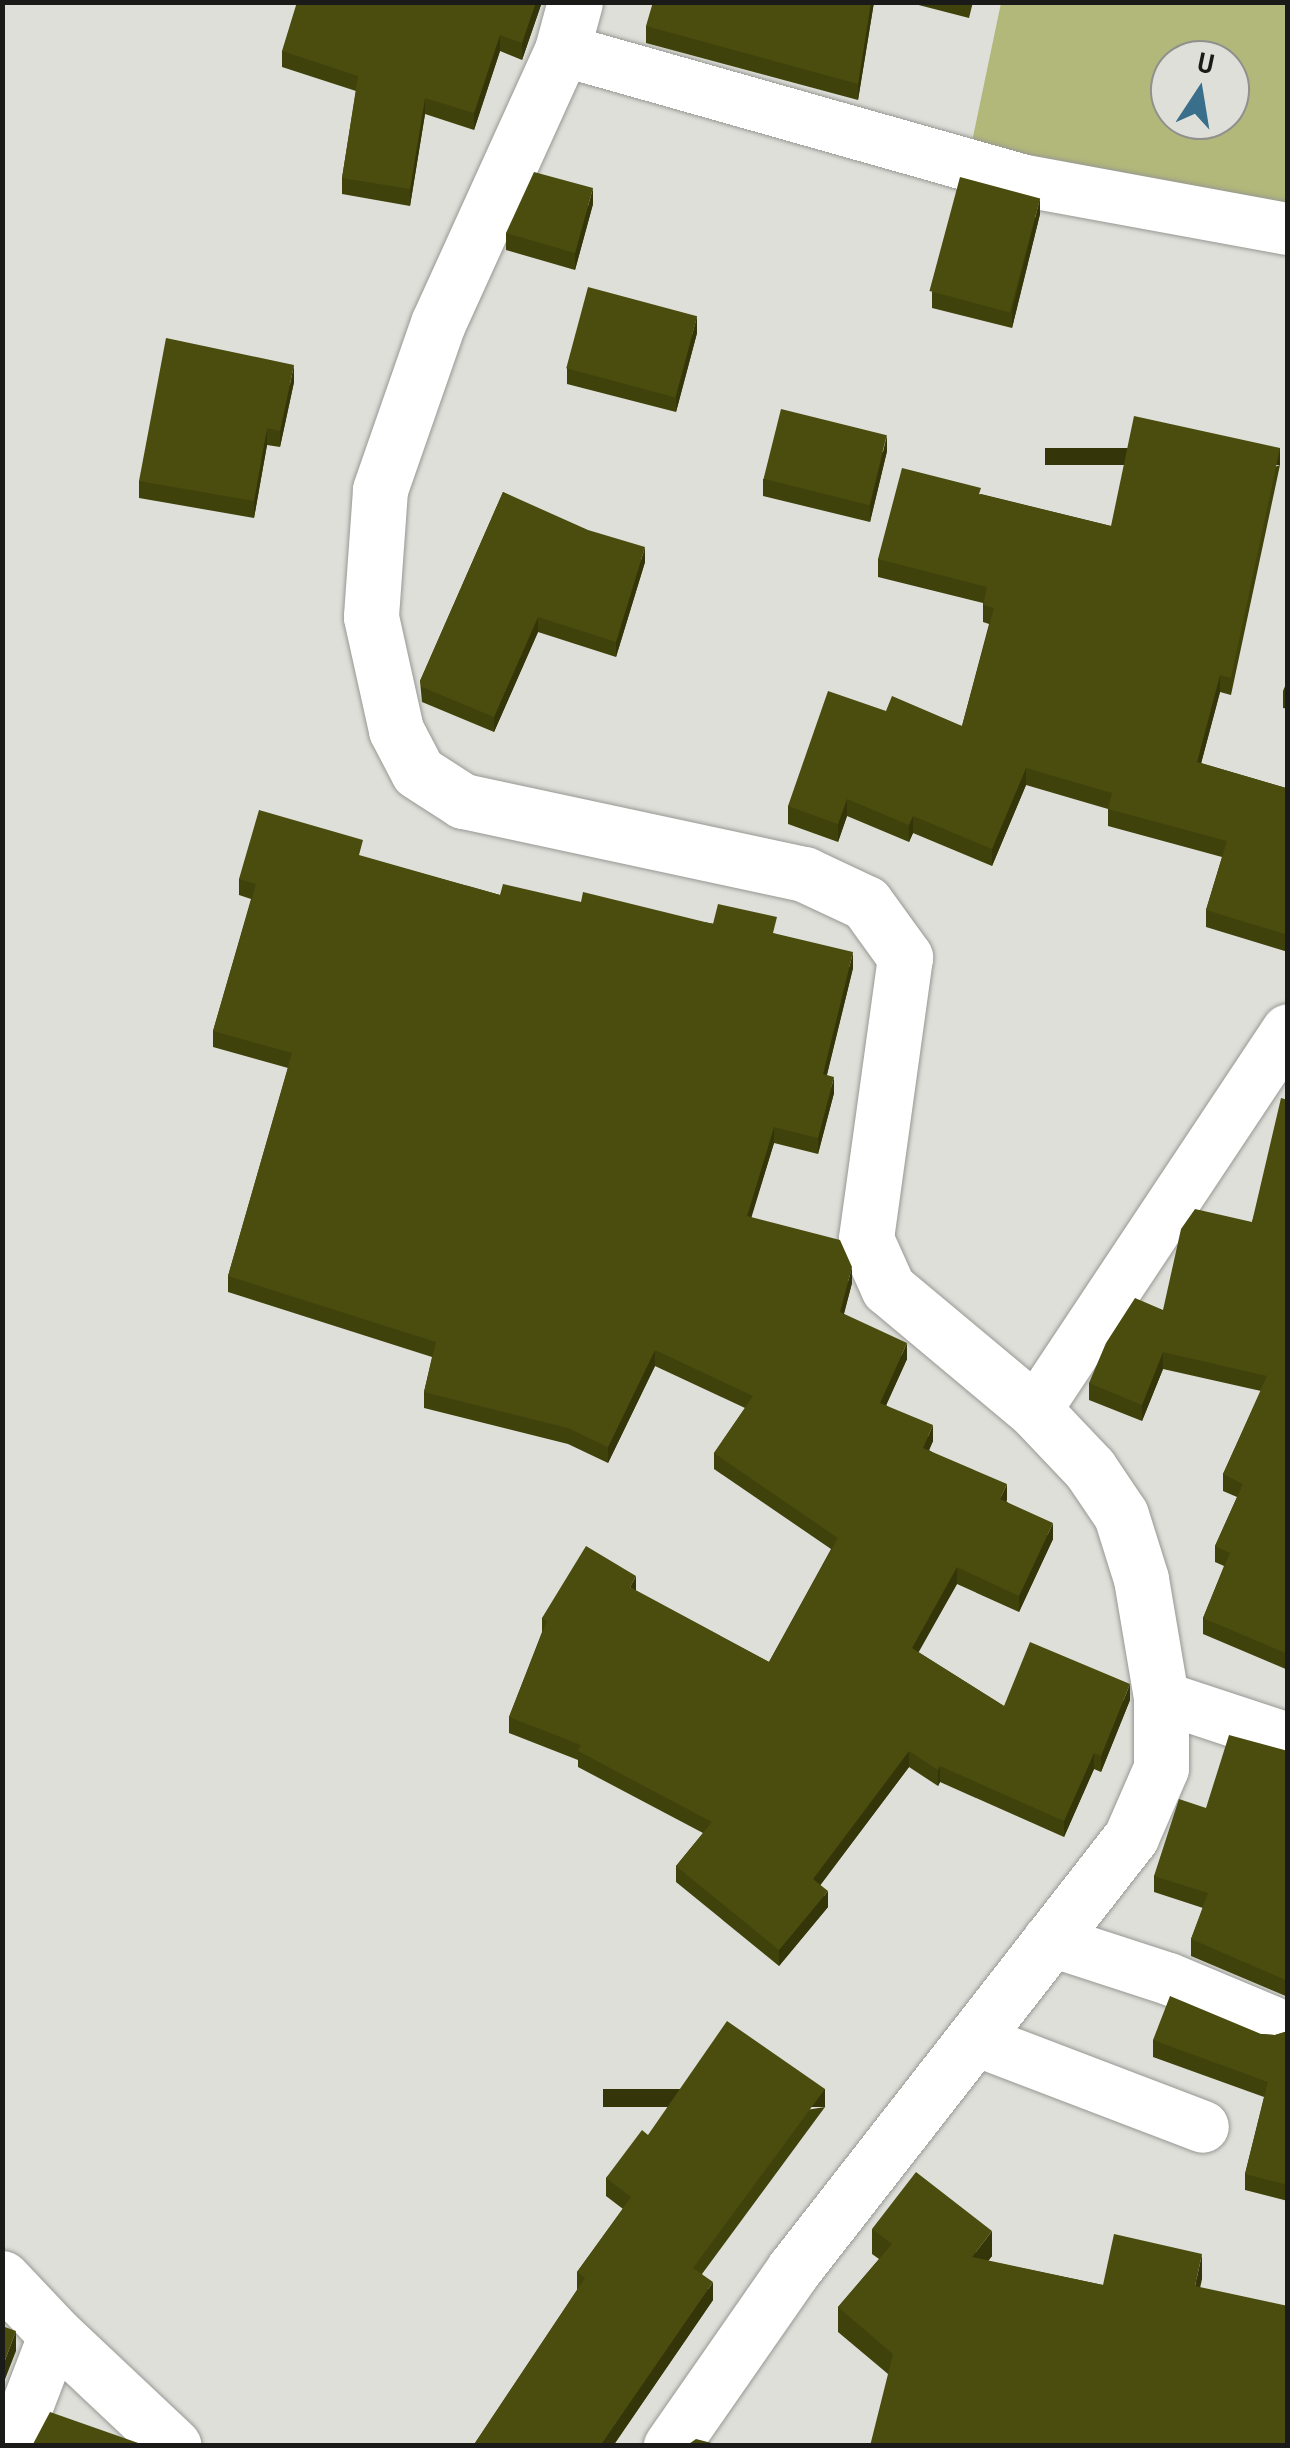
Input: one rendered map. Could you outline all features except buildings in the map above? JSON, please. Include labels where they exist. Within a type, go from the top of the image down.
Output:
[{"type":"street","points":[[671,2446],[794,2269],[1131,1837],[1161,1768],[1160,1696],[1141,1579],[1121,1515],[1090,1469],[1035,1411],[888,1288],[866,1239],[905,956],[866,903],[804,874],[463,801],[418,772],[396,730],[370,617],[380,490],[438,323],[568,26],[1026,182],[1288,229]]},
{"type":"street","points":[[1035,1411],[1288,1030]]},
{"type":"street","points":[[1160,1696],[1288,1739]]},
{"type":"street","points":[[1049,1940],[1170,1979],[1272,2022]]},
{"type":"street","points":[[972,2039],[1203,2127]]},
{"type":"street","points":[[2,2278],[55,2334],[174,2446]]},
{"type":"street","points":[[12,2446],[55,2334]]},
{"type":"green space","points":[[1001,3],[1287,3],[1287,209],[969,156]]}]
